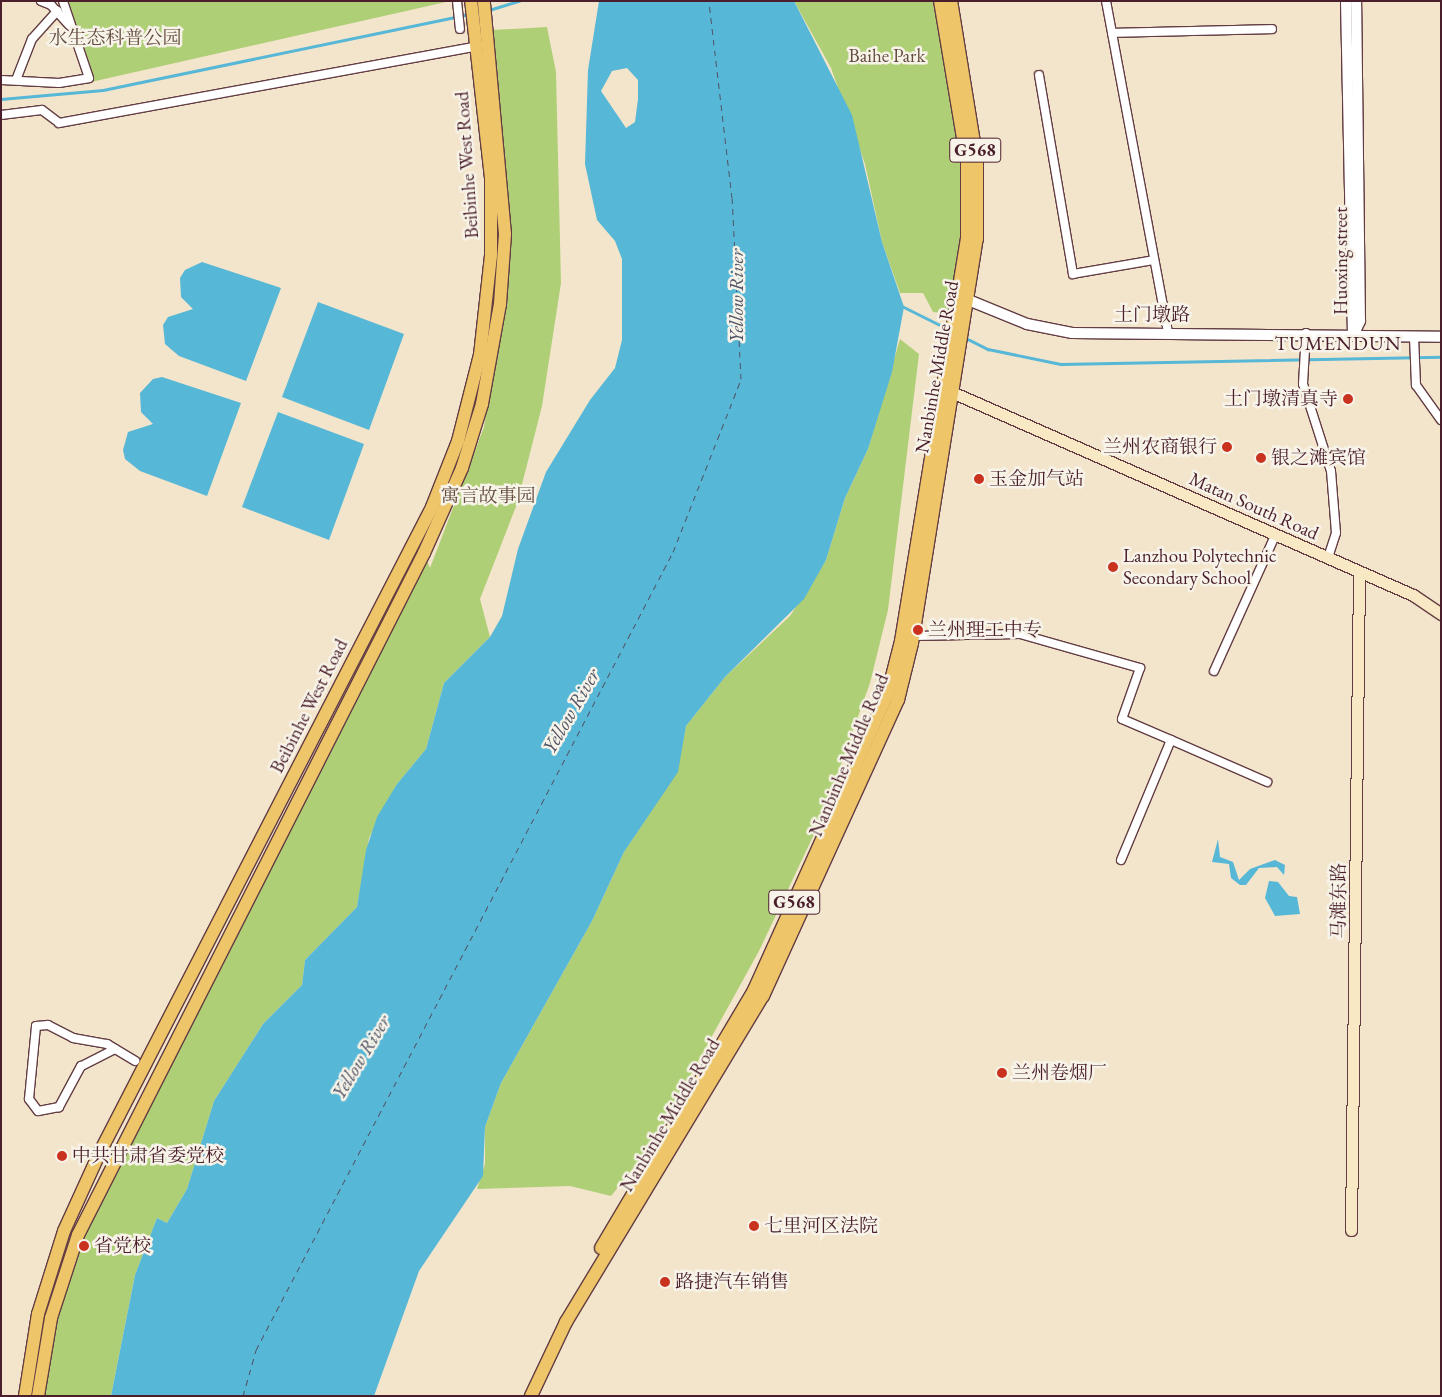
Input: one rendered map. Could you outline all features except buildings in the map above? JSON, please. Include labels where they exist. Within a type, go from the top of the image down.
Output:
[{"type":"main road","name":"Nanbinhe Middle Road","points":[[522,1396],[560,1317],[754,990],[887,696],[902,641],[959,319],[977,239],[977,161],[950,2]]},
{"type":"main road","name":"Beibinhe West Road","points":[[38,1396],[51,1318],[78,1235],[424,553],[462,468],[482,404],[500,304],[505,234],[478,3]]},
{"type":"main road","name":"Beibinhe West Road","points":[[25,1396],[38,1314],[64,1231],[100,1152],[432,507],[458,441],[480,355],[492,255],[491,178],[483,45]]},
{"type":"main road","name":"Nanbinhe Middle Road","points":[[531,1396],[566,1322],[763,996],[898,700],[913,636],[947,390]]},
{"type":"main road","name":"Matan South Road","points":[[947,390],[1275,536],[1328,557],[1413,595],[1441,614]]},
{"type":"main road","name":"马滩东路","points":[[1351,1230],[1359,572]]},
{"type":"street","points":[[41,1],[57,11],[72,29]]},
{"type":"street","points":[[1,80],[59,83],[89,78],[63,1]]},
{"type":"street","points":[[1106,1],[1168,333]]},
{"type":"street","name":"Huoxing street","points":[[1346,1],[1353,336]]},
{"type":"street","name":"Huoxing street","points":[[1353,336],[1360,321],[1356,1]]},
{"type":"street","points":[[457,5],[460,28]]},
{"type":"street","points":[[16,80],[32,40],[57,11]]},
{"type":"street","points":[[1112,33],[1272,30]]},
{"type":"street","points":[[1,115],[42,110],[59,123],[483,45]]},
{"type":"street","points":[[1039,75],[1073,274],[1154,260]]},
{"type":"street","name":"土门墩路","points":[[963,298],[1027,324],[1072,333],[1306,333],[1353,336],[1441,337]]},
{"type":"street","points":[[1306,333],[1307,365],[1303,384],[1309,413],[1331,471],[1336,532],[1328,557]]},
{"type":"street","points":[[1414,337],[1416,385],[1441,420]]},
{"type":"street","points":[[1214,672],[1275,536]]},
{"type":"street","points":[[913,636],[1020,634],[1140,668],[1122,719],[1267,782]]},
{"type":"street","points":[[1121,860],[1171,740]]},
{"type":"street","points":[[115,1049],[81,1066],[60,1107],[38,1111],[28,1099],[36,1026],[48,1025],[73,1038],[115,1049],[135,1061]]},
{"type":"green space","name":"水生态科普公园","points":[[65,1],[446,1],[446,2],[91,82]]},
{"type":"green space","name":"Baihe Park","points":[[794,1],[934,1],[962,177],[960,246],[949,314],[933,312],[923,293],[900,293],[882,242],[865,164],[831,68]]},
{"type":"green space","name":"寓言故事园","points":[[547,27],[556,72],[561,283],[542,406],[517,504],[480,599],[490,637],[444,683],[426,749],[397,784],[369,838],[357,907],[305,960],[302,985],[263,1024],[214,1101],[187,1189],[167,1223],[157,1218],[135,1275],[111,1396],[38,1396],[78,1235],[424,553],[430,568],[484,427],[511,255],[493,30]]},
{"type":"green space","points":[[900,339],[919,354],[888,610],[870,683],[823,815],[759,951],[652,1145],[611,1196],[570,1186],[477,1189],[485,1164],[485,1127],[501,1083],[592,921],[624,852],[677,772],[686,726],[725,677],[790,616],[826,560],[845,498],[868,449]]},
{"type":"water","name":"Yellow River","points":[[599,1],[794,1],[852,115],[882,242],[904,307],[892,372],[868,449],[845,498],[826,560],[804,599],[725,677],[686,726],[678,772],[624,852],[592,921],[501,1083],[485,1127],[483,1176],[419,1271],[374,1396],[111,1396],[135,1275],[157,1218],[167,1223],[187,1189],[214,1101],[263,1024],[302,985],[305,960],[357,907],[366,850],[377,817],[397,784],[426,749],[444,683],[490,637],[502,616],[518,549],[546,472],[590,400],[615,368],[622,340],[622,259],[615,241],[597,220],[585,164],[588,70]],"holes":[[[627,68],[638,80],[635,122],[626,128],[601,91],[612,71]]]},
{"type":"water","points":[[202,262],[281,288],[246,381],[179,356],[165,344],[163,325],[168,317],[193,309],[181,297],[180,278],[185,270]]},
{"type":"water","points":[[318,302],[404,334],[369,430],[282,397]]},
{"type":"water","points":[[162,377],[241,403],[207,496],[140,471],[125,459],[123,450],[128,432],[153,424],[141,412],[140,393],[153,379]]},
{"type":"water","points":[[278,412],[364,444],[329,540],[242,507]]},
{"type":"water","points":[[1218,839],[1220,857],[1233,862],[1239,880],[1250,869],[1275,860],[1285,865],[1284,875],[1277,867],[1259,868],[1246,885],[1240,885],[1231,878],[1229,864],[1212,862]]},
{"type":"water","points":[[1269,881],[1278,882],[1289,896],[1297,897],[1300,914],[1275,916],[1265,898]]},
{"type":"waterway","points":[[489,10],[519,1]]},
{"type":"waterway","points":[[1,99],[103,90],[469,14]]},
{"type":"waterway","points":[[902,306],[948,329]]},
{"type":"waterway","points":[[964,337],[988,349],[1061,364],[1441,357]]},
{"type":"ferry route","points":[[243,1396],[256,1350],[673,552],[741,379],[732,198],[709,1]]},
{"type":"place","name":"土门墩清真寺","points":[[1348,399]]},
{"type":"place","name":"兰州农商银行","points":[[1227,447]]},
{"type":"place","name":"银之滩宾馆","points":[[1261,458]]},
{"type":"place","name":"玉金加气站","points":[[979,479]]},
{"type":"place","name":"Lanzhou Polytechnic Secondary School","points":[[1113,567]]},
{"type":"place","name":"兰州理工中专","points":[[918,630]]},
{"type":"place","name":"兰州卷烟厂","points":[[1002,1073]]},
{"type":"place","name":"中共甘肃省委党校","points":[[62,1156]]},
{"type":"place","name":"七里河区法院","points":[[754,1226]]},
{"type":"place","name":"省党校","points":[[84,1246]]},
{"type":"place","name":"路捷汽车销售","points":[[665,1282]]},
{"type":"district","name":"TUMENDUN","points":[[1338,343]]}]
